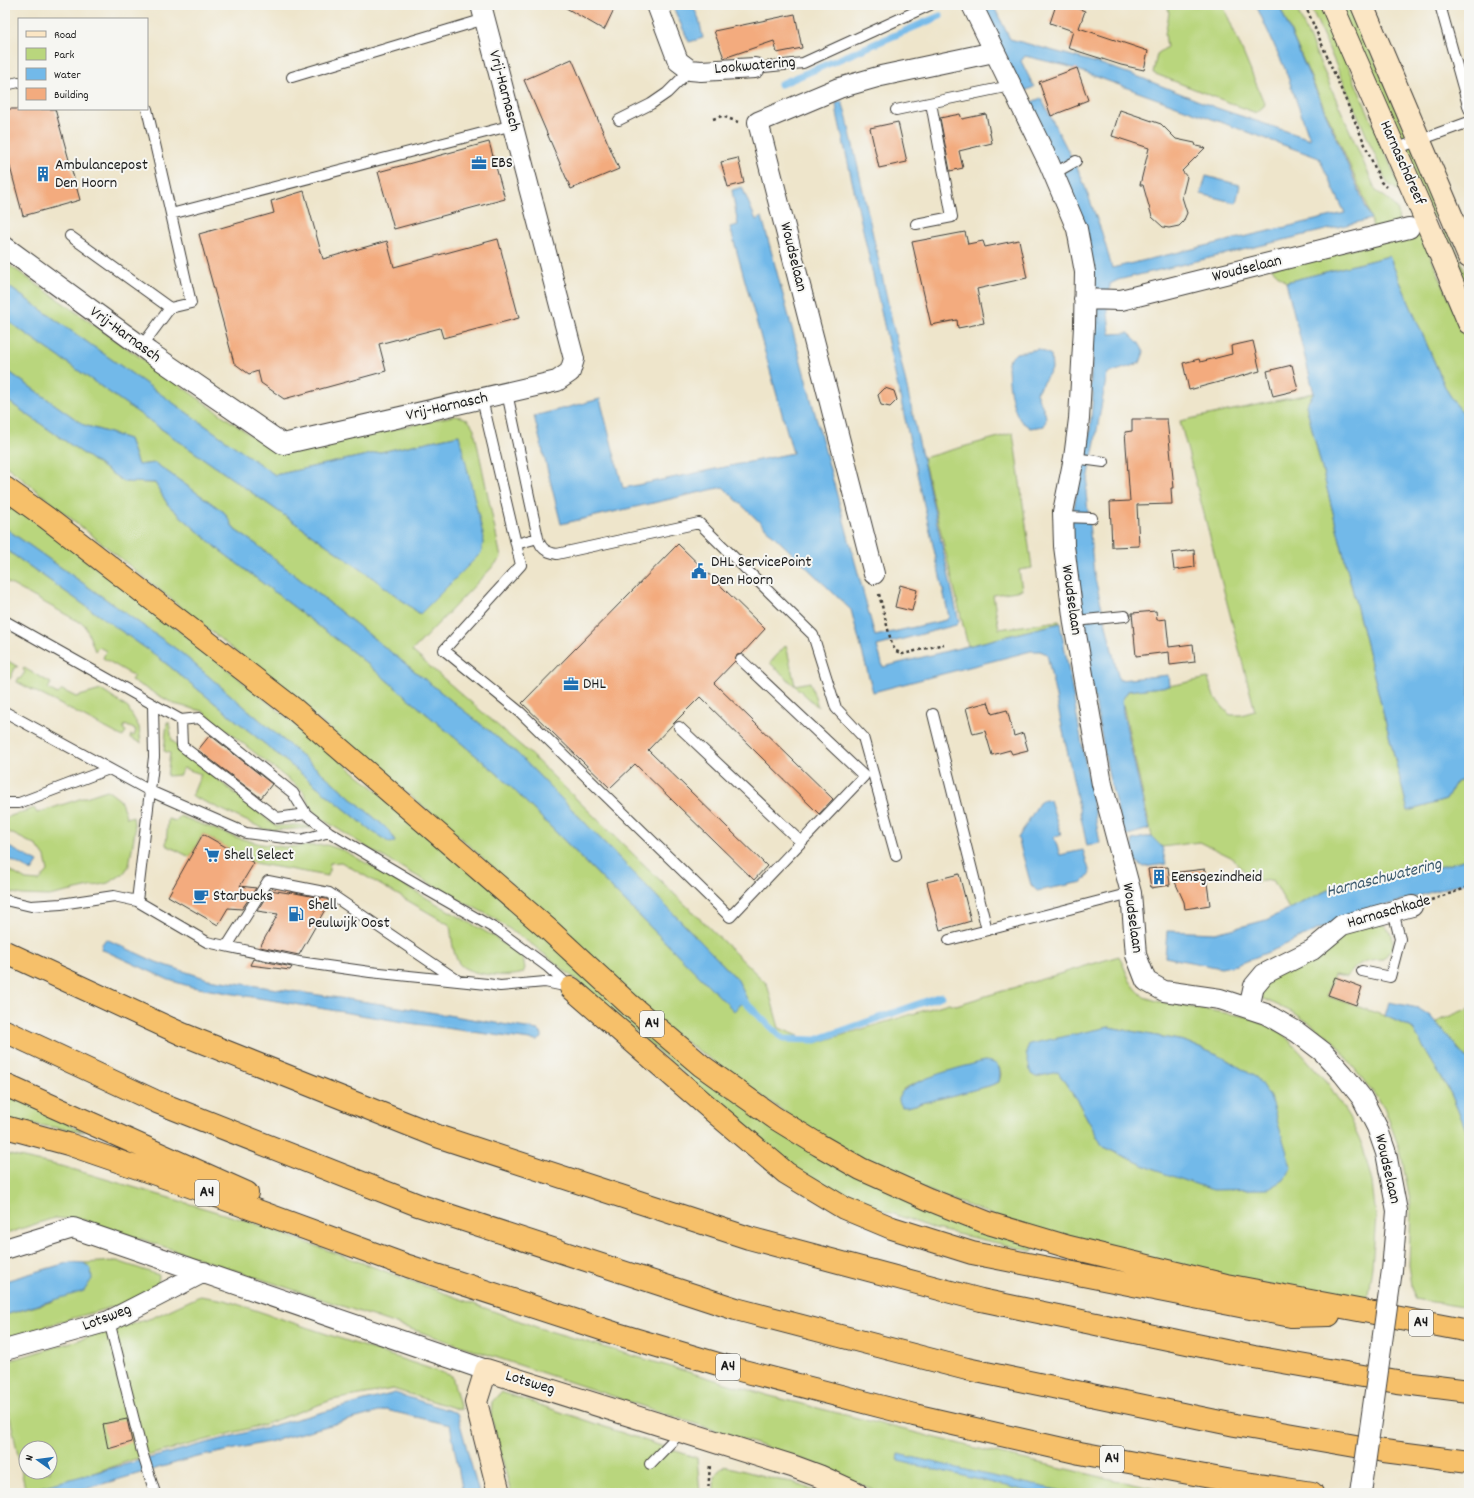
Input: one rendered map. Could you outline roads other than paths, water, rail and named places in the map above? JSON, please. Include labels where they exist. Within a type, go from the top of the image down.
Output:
[{"type":"highway","name":"A4","points":[[5,488],[47,518],[294,709],[549,930],[630,1005],[702,1066],[775,1118],[819,1145],[868,1172],[928,1199],[995,1225],[1069,1247],[1226,1285],[1469,1331]]},
{"type":"highway","points":[[5,952],[182,1034],[440,1137],[749,1238],[981,1300],[1254,1357],[1397,1382],[1469,1391]]},
{"type":"highway","name":"A4","points":[[571,988],[786,1173],[844,1208],[892,1228],[972,1253],[1291,1316],[1374,1314]]},
{"type":"highway","points":[[5,1031],[157,1102],[418,1205],[736,1309],[967,1369],[1235,1425],[1384,1451],[1469,1462]]},
{"type":"highway","name":"A4","points":[[5,1085],[131,1140],[408,1266]]},
{"type":"highway","name":"A4","points":[[5,1127],[68,1144],[173,1180],[408,1266],[614,1333],[721,1365],[914,1415],[1080,1453],[1232,1481],[1312,1493]]},
{"type":"street","points":[[657,5],[678,61],[690,70]]},
{"type":"street","name":"Woudselaan","points":[[972,5],[1010,86],[1055,173],[1077,229],[1085,272],[1088,299],[1077,459],[1063,512],[1066,517],[1066,570],[1080,621],[1102,784],[1130,893],[1136,955],[1146,980],[1164,991],[1220,999],[1266,1014],[1297,1032],[1323,1052],[1344,1074],[1365,1104],[1377,1127],[1386,1153],[1398,1211],[1392,1270],[1361,1493]]},
{"type":"street","name":"Harnaschdreef","points":[[1332,5],[1469,323]]},
{"type":"street","name":"Harnaschdreef","points":[[1362,5],[1469,257]]},
{"type":"street","name":"Vrij-Harnasch","points":[[5,247],[141,347],[283,444],[558,381],[570,372],[574,359],[483,12]]},
{"type":"street","name":"Woudselaan","points":[[874,574],[758,122],[839,88],[881,76],[994,52]]},
{"type":"street","name":"Lookwatering","points":[[690,70],[701,71],[756,68]]},
{"type":"street","name":"Woudselaan","points":[[1088,299],[1121,300],[1410,228]]},
{"type":"street","name":"Harnaschkade","points":[[1249,1008],[1254,986],[1264,974],[1312,950],[1342,925],[1412,906]]},
{"type":"street","name":"Lotsweg","points":[[5,1249],[74,1228],[486,1370],[792,1466],[819,1476],[856,1493]]},
{"type":"street","name":"Lotsweg","points":[[5,1350],[108,1321],[204,1272]]},
{"type":"street","points":[[486,1370],[476,1402],[499,1493]]},
{"type":"lane","name":"Lookwatering","points":[[756,68],[803,62],[930,5]]},
{"type":"lane","points":[[1440,5],[1469,109]]},
{"type":"lane","points":[[292,77],[483,12]]},
{"type":"lane","points":[[619,120],[651,104],[667,92],[690,70]]},
{"type":"lane","points":[[5,85],[18,82]]},
{"type":"lane","points":[[896,110],[1010,86]]},
{"type":"lane","points":[[916,224],[952,216],[931,103]]},
{"type":"lane","points":[[141,347],[170,308],[191,303],[147,110]]},
{"type":"lane","points":[[1395,149],[1469,122]]},
{"type":"lane","points":[[171,214],[513,125]]},
{"type":"lane","points":[[1055,173],[1076,161]]},
{"type":"lane","points":[[70,236],[170,308]]},
{"type":"lane","points":[[507,393],[538,538],[543,549],[549,553],[556,554],[699,523],[813,635],[836,708],[863,738],[896,856]]},
{"type":"lane","points":[[482,399],[521,565],[444,650],[520,712],[730,917],[864,776],[741,660]]},
{"type":"lane","points":[[1077,459],[1104,462]]},
{"type":"lane","points":[[1066,517],[1092,518]]},
{"type":"lane","points":[[516,544],[538,538]]},
{"type":"lane","points":[[1080,621],[1124,616]]},
{"type":"lane","points":[[5,621],[181,720],[182,746],[277,818],[306,814]]},
{"type":"lane","points":[[137,900],[154,757],[153,705]]},
{"type":"lane","points":[[5,712],[150,791],[246,832],[301,840],[329,832]]},
{"type":"lane","points":[[933,714],[987,930]]},
{"type":"lane","name":"A4","points":[[181,720],[199,718],[293,793],[306,814],[329,832],[499,931],[548,967],[571,988]]},
{"type":"lane","points":[[679,727],[801,842]]},
{"type":"lane","points":[[5,803],[19,803],[109,769]]},
{"type":"lane","name":"A4","points":[[228,946],[268,881],[329,893],[459,981]]},
{"type":"lane","points":[[949,940],[1130,893]]},
{"type":"lane","name":"A4","points":[[5,900],[31,906],[61,904],[114,896],[137,900],[207,942],[299,962],[370,972],[500,986],[544,982],[571,988]]},
{"type":"lane","points":[[1362,970],[1390,977],[1400,939],[1393,911]]},
{"type":"lane","points":[[108,1321],[142,1452],[150,1473],[155,1493]]},
{"type":"lane","points":[[650,1464],[683,1431]]},
{"type":"water","points":[[672,5],[693,5],[699,19],[703,38],[689,42]]},
{"type":"water","points":[[981,5],[993,5],[1010,39],[1101,64],[1139,77],[1217,108],[1310,139],[1285,69],[1256,5],[1279,5],[1371,219],[1118,280],[1110,284],[1108,312],[1110,334],[1129,333],[1139,343],[1144,352],[1140,363],[1107,374],[1086,492],[1094,574],[1119,680],[1168,675],[1169,686],[1128,691],[1122,700],[1123,712],[1149,829],[1124,836],[1108,772],[1084,641],[1087,618],[1083,615],[1070,531],[1077,490],[1090,432],[1093,393],[1090,390],[1096,312],[1095,283],[1090,250],[1027,104],[1041,98],[1081,176],[1102,233],[1112,268],[1345,213],[1319,158],[1067,66],[1025,56],[1021,61],[1034,87],[1022,92]]},
{"type":"water","points":[[842,101],[959,622],[956,625],[877,646],[883,667],[1060,623],[1100,843],[1087,846],[1047,654],[1040,651],[1031,651],[873,692],[851,610],[723,487],[561,524],[534,416],[600,399],[623,488],[793,453],[730,227],[738,225],[732,190],[742,187],[756,220],[762,217],[875,636],[946,620],[949,617],[837,113],[836,103]]},
{"type":"water","points":[[1206,176],[1240,185],[1236,203],[1201,194]]},
{"type":"water","points":[[1389,256],[1446,389],[1469,420],[1469,778],[1456,782],[1446,800],[1408,811],[1306,405],[1314,393],[1286,282]]},
{"type":"water","points":[[5,284],[275,475],[459,435],[484,538],[481,553],[420,614],[369,575],[5,319]]},
{"type":"water","points":[[1039,349],[1051,355],[1052,369],[1036,393],[1044,409],[1046,422],[1044,426],[1030,428],[1020,420],[1014,407],[1009,383],[1008,361],[1016,353]]},
{"type":"water","points":[[5,369],[84,425],[129,439],[138,465],[155,463],[224,512],[235,530],[256,544],[518,754],[738,980],[747,999],[734,1011],[500,776],[358,656],[218,549],[168,505],[155,483],[124,482],[5,399]]},
{"type":"water","points":[[5,528],[179,651],[384,826],[392,834],[395,842],[390,843],[373,832],[158,657],[5,549]]},
{"type":"water","points":[[1045,799],[1050,800],[1061,834],[1054,837],[1060,855],[1083,850],[1090,873],[1083,882],[1037,891],[1031,885],[1018,838],[1039,803]]},
{"type":"water","points":[[1152,837],[1162,847],[1166,864],[1144,867],[1134,860],[1132,840]]},
{"type":"water","points":[[5,845],[38,862],[32,871],[5,857]]},
{"type":"water","name":"Harnaschwatering","points":[[1469,858],[1469,881],[1354,915],[1236,965],[1221,968],[1165,957],[1167,931],[1215,933],[1240,927],[1266,920],[1328,890],[1362,880],[1444,866]]},
{"type":"water","points":[[106,939],[156,962],[208,979],[381,1004],[538,1030],[542,1034],[542,1038],[537,1041],[409,1023],[192,987],[169,980],[101,949],[102,944]]},
{"type":"water","points":[[1389,1002],[1418,1008],[1430,1016],[1469,1061],[1469,1137],[1451,1094],[1412,1028],[1385,1016]]},
{"type":"water","points":[[1109,1027],[1184,1041],[1224,1058],[1257,1078],[1270,1097],[1291,1166],[1284,1180],[1269,1189],[1213,1190],[1157,1171],[1103,1147],[1078,1102],[1058,1072],[1036,1077],[1031,1074],[1026,1053],[1029,1044]]},
{"type":"water","points":[[984,1061],[996,1064],[998,1066],[1000,1073],[999,1082],[989,1086],[902,1107],[899,1101],[899,1095],[905,1089],[938,1074]]},
{"type":"water","points":[[70,1262],[84,1263],[91,1269],[92,1279],[84,1291],[5,1315],[5,1281]]},
{"type":"water","points":[[395,1393],[457,1413],[479,1493],[463,1493],[450,1425],[386,1410],[268,1442],[193,1458],[71,1493],[18,1493]]},
{"type":"water","points":[[899,1454],[1071,1493],[1036,1493],[898,1461]]},
{"type":"waterway","points":[[781,84],[940,16]]},
{"type":"waterway","points":[[738,995],[784,1039],[816,1040],[941,996]]},
{"type":"place","name":"EBS","points":[[479,163]]},
{"type":"place","name":"Ambulancepost Den Hoorn","points":[[43,174]]},
{"type":"place","name":"DHL ServicePoint Den Hoorn","points":[[699,571]]},
{"type":"place","name":"DHL","points":[[571,684]]},
{"type":"place","name":"Shell Select","points":[[212,855]]},
{"type":"place","name":"Eensgezindheid","points":[[1159,877]]},
{"type":"place","name":"Starbucks","points":[[201,896]]},
{"type":"place","name":"Shell Peulwijk Oost","points":[[296,914]]}]
